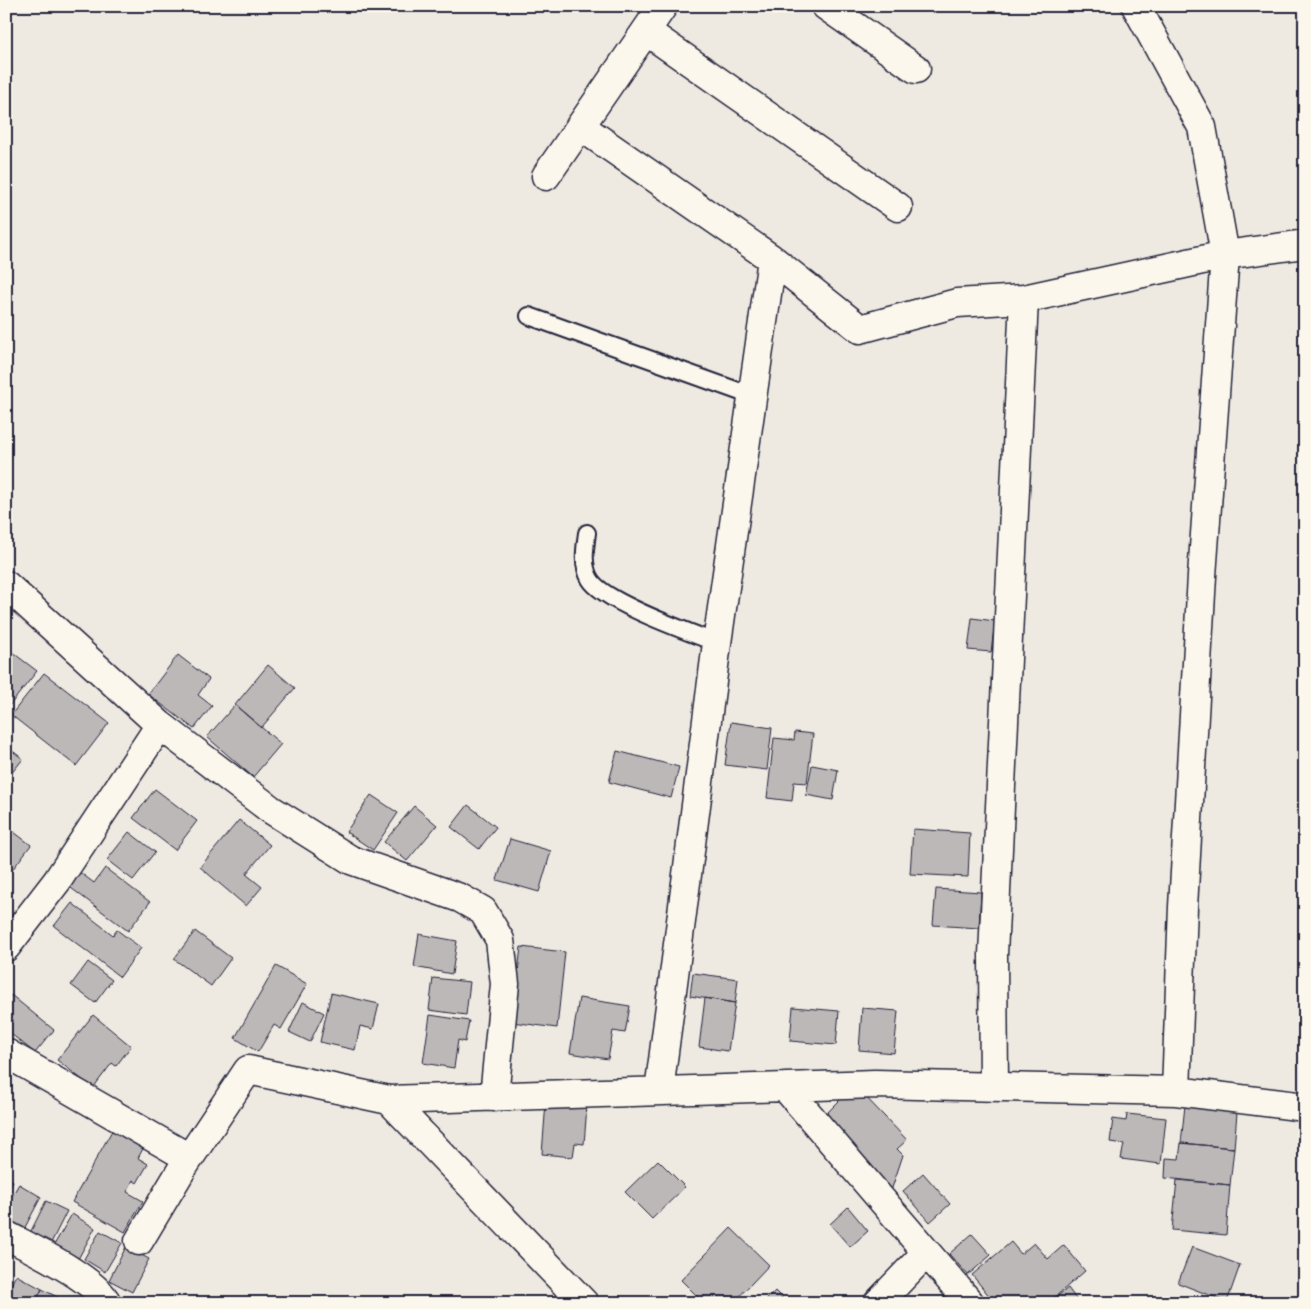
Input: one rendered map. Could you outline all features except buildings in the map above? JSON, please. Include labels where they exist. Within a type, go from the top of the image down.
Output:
[{"type":"street","points":[[546,176],[663,6]]},
{"type":"street","points":[[826,6],[916,69]]},
{"type":"street","points":[[1136,6],[1202,127],[1225,255],[1202,586],[1183,907],[1176,1091]]},
{"type":"street","points":[[646,31],[898,207]]},
{"type":"street","points":[[580,126],[772,259],[860,329],[957,303],[1024,298],[1225,255],[1305,244]]},
{"type":"street","points":[[659,1092],[716,643],[772,259]]},
{"type":"street","points":[[994,1086],[993,955],[1024,298]]},
{"type":"street","points":[[6,585],[160,725],[270,809],[351,860],[460,898],[483,912],[500,940],[505,984],[494,1097]]},
{"type":"street","points":[[6,946],[57,881],[160,725]]},
{"type":"street","points":[[6,1052],[189,1158]]},
{"type":"street","points":[[139,1241],[189,1158],[248,1070],[389,1100],[875,1084],[1176,1091],[1305,1107]]},
{"type":"street","points":[[785,1087],[970,1303]]},
{"type":"street","points":[[389,1100],[584,1303]]},
{"type":"street","points":[[6,1235],[75,1273],[93,1286],[107,1303]]},
{"type":"street","points":[[878,1303],[926,1253]]},
{"type":"lane","points":[[530,316],[752,396]]},
{"type":"lane","points":[[587,533],[586,569],[591,580],[601,591],[644,614],[716,643]]}]
